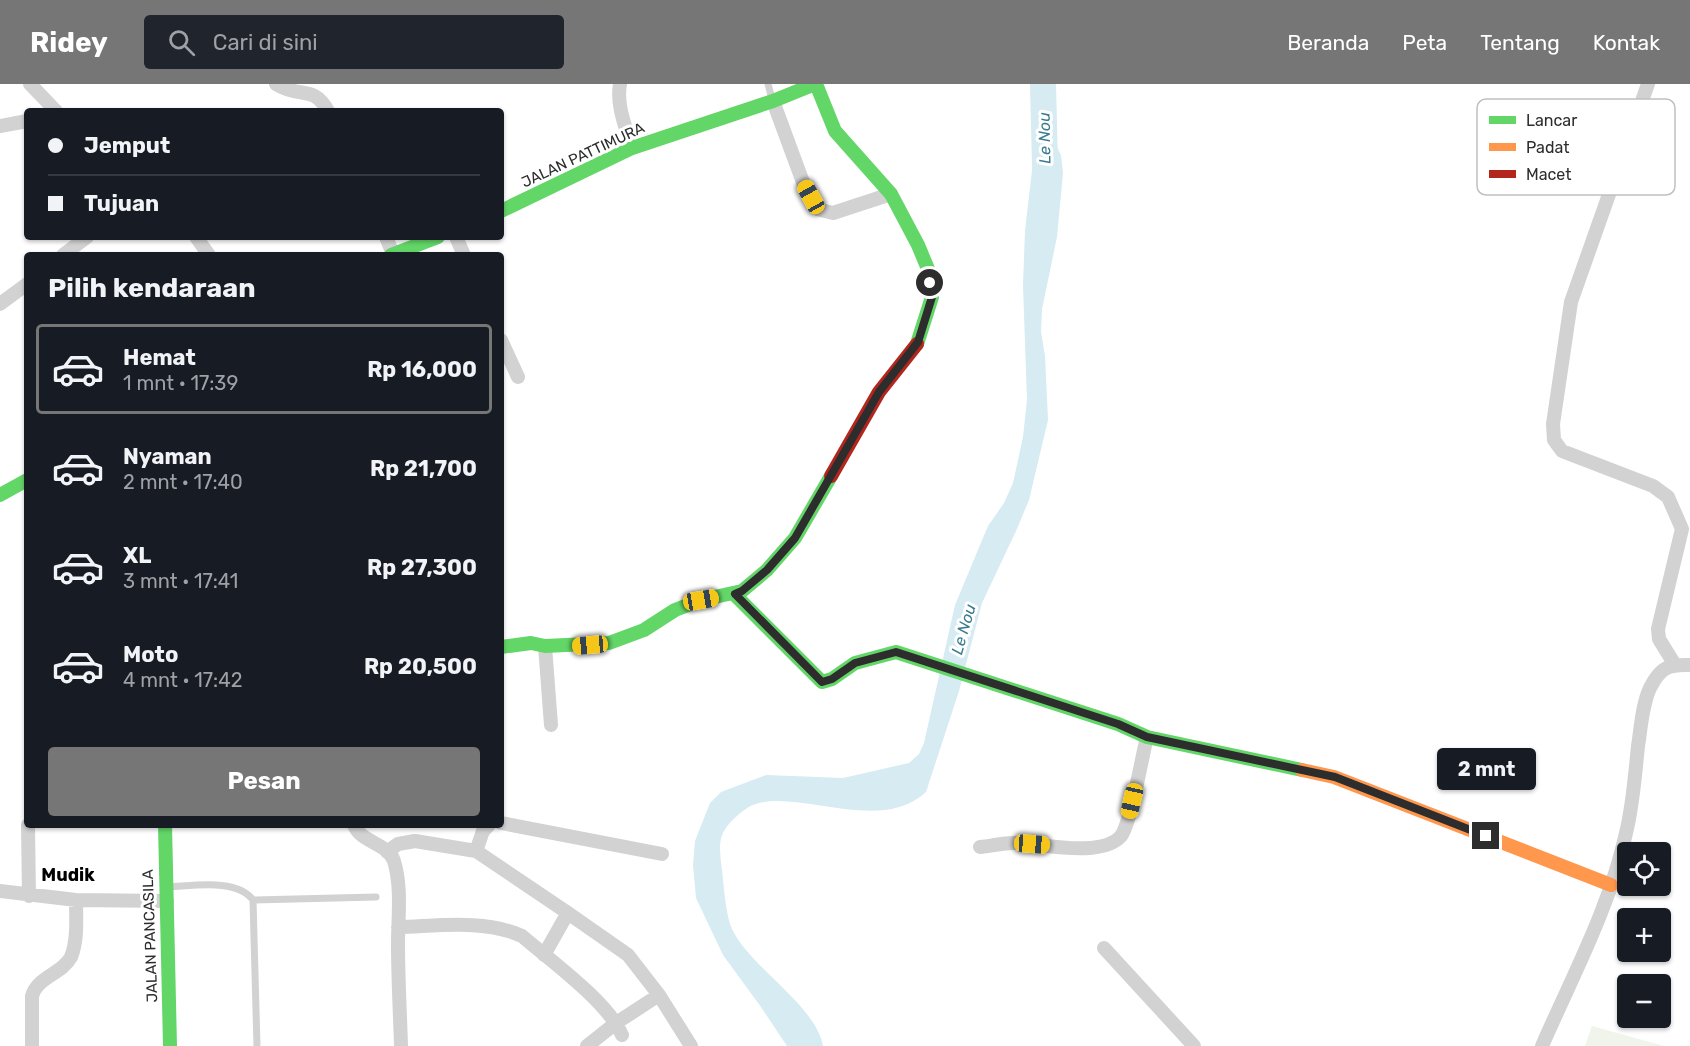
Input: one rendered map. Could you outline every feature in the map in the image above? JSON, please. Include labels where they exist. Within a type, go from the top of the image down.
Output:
[{"type":"street","points":[[30,84],[53,108]]},
{"type":"street","points":[[276,84],[287,90],[317,94],[326,108]]},
{"type":"street","points":[[620,84],[622,115],[632,148]]},
{"type":"street","points":[[504,647],[609,643],[644,630],[675,610],[701,600],[742,591],[767,570],[795,538],[879,392],[918,342],[932,297],[928,269],[891,194],[835,131],[816,84]]},
{"type":"street","name":"JALAN PATTIMURA","points":[[504,210],[632,148],[773,101],[816,84]]},
{"type":"street","points":[[1643,99],[1648,84]]},
{"type":"street","points":[[773,101],[804,185],[817,209],[833,213],[891,194]]},
{"type":"street","points":[[0,126],[24,122]]},
{"type":"street","points":[[1609,195],[1571,302],[1553,424],[1554,440],[1562,451],[1653,486],[1668,497],[1682,529],[1658,629],[1659,639],[1675,665]]},
{"type":"street","points":[[67,252],[83,240]]},
{"type":"street","points":[[397,252],[430,240]]},
{"type":"street","points":[[0,304],[24,286]]},
{"type":"street","points":[[504,346],[518,377]]},
{"type":"street","points":[[0,495],[24,482]]},
{"type":"street","points":[[735,594],[822,682],[832,679],[855,663],[896,652],[1118,724],[1147,737],[1335,777],[1611,885]]},
{"type":"street","points":[[545,646],[551,725]]},
{"type":"street","points":[[1542,1046],[1611,885],[1626,833],[1641,724],[1649,691],[1657,675],[1665,669],[1675,665],[1690,665]]},
{"type":"street","points":[[980,848],[1014,843],[1087,848],[1105,845],[1120,836],[1127,823],[1147,737]]},
{"type":"street","points":[[504,824],[662,854]]},
{"type":"street","points":[[28,828],[29,896]]},
{"type":"street","name":"JALAN PANCASILA","points":[[165,828],[170,1046]]},
{"type":"street","points":[[356,828],[358,833],[387,852],[393,859],[398,888],[401,1046]]},
{"type":"street","points":[[476,851],[486,828]]},
{"type":"street","points":[[387,852],[398,844],[415,841],[476,851],[628,955],[659,995],[691,1046]]},
{"type":"street","points":[[0,891],[76,900],[166,894]]},
{"type":"street","points":[[32,1046],[34,989],[63,966],[70,957],[76,928],[76,900]]},
{"type":"street","points":[[544,955],[566,916],[565,911]]},
{"type":"street","points":[[398,927],[489,926],[522,936],[603,1007],[619,1029]]},
{"type":"street","points":[[1104,948],[1194,1046]]},
{"type":"street","points":[[587,1046],[619,1029],[659,995]]},
{"type":"lane","points":[[768,84],[773,101]]},
{"type":"lane","points":[[166,894],[230,886],[241,890],[253,900],[376,897]]},
{"type":"lane","points":[[253,900],[256,1046]]},
{"type":"shaded area","points":[[1592,1026],[1664,1046],[1585,1046]]},
{"type":"water","points":[[1044,129],[1054,141],[1061,155],[1063,173],[1057,237],[1042,309],[1041,332],[1045,356],[1048,420],[1029,500],[982,603],[959,691],[926,792],[905,805],[882,810],[856,810],[781,801],[760,803],[743,811],[729,824],[720,843],[730,924],[749,954],[807,1015],[818,1030],[823,1046],[787,1046],[723,955],[696,898],[693,865],[695,841],[710,803],[721,792],[766,775],[843,778],[909,763],[919,754],[924,743],[955,605],[988,526],[1004,503],[1013,483],[1023,437],[1027,400],[1023,285],[1025,231],[1034,153]]},
{"type":"waterway","name":"Le Nou","points":[[1043,84],[1045,165]]},
{"type":"traffic: fast","points":[[504,210],[632,148],[773,101],[815,84]]},
{"type":"traffic: fast","points":[[816,84],[835,131],[891,194],[928,269],[932,297],[917,344]]},
{"type":"traffic: fast","points":[[399,252],[430,240]]},
{"type":"traffic: fast","points":[[504,647],[531,643],[545,646],[609,643],[644,630],[675,610],[701,600],[742,591],[767,570],[795,538],[831,476]]},
{"type":"traffic: fast","points":[[0,495],[24,482]]},
{"type":"traffic: fast","points":[[734,594],[822,682],[832,679],[855,663],[896,652],[1118,724],[1147,737],[1302,770]]},
{"type":"traffic: fast","points":[[165,828],[170,1046]]},
{"type":"traffic: slow","points":[[1302,770],[1334,777],[1611,885]]},
{"type":"traffic: jam","points":[[831,476],[879,392],[917,344]]},
{"type":"district","name":"Mudik","points":[[68,875]]},
{"type":"route","points":[[930,283],[932,297],[927,320],[918,342],[879,392],[795,538],[767,570],[735,594],[822,682],[832,679],[855,663],[896,652],[1118,724],[1147,737],[1335,777],[1486,836]]}]
